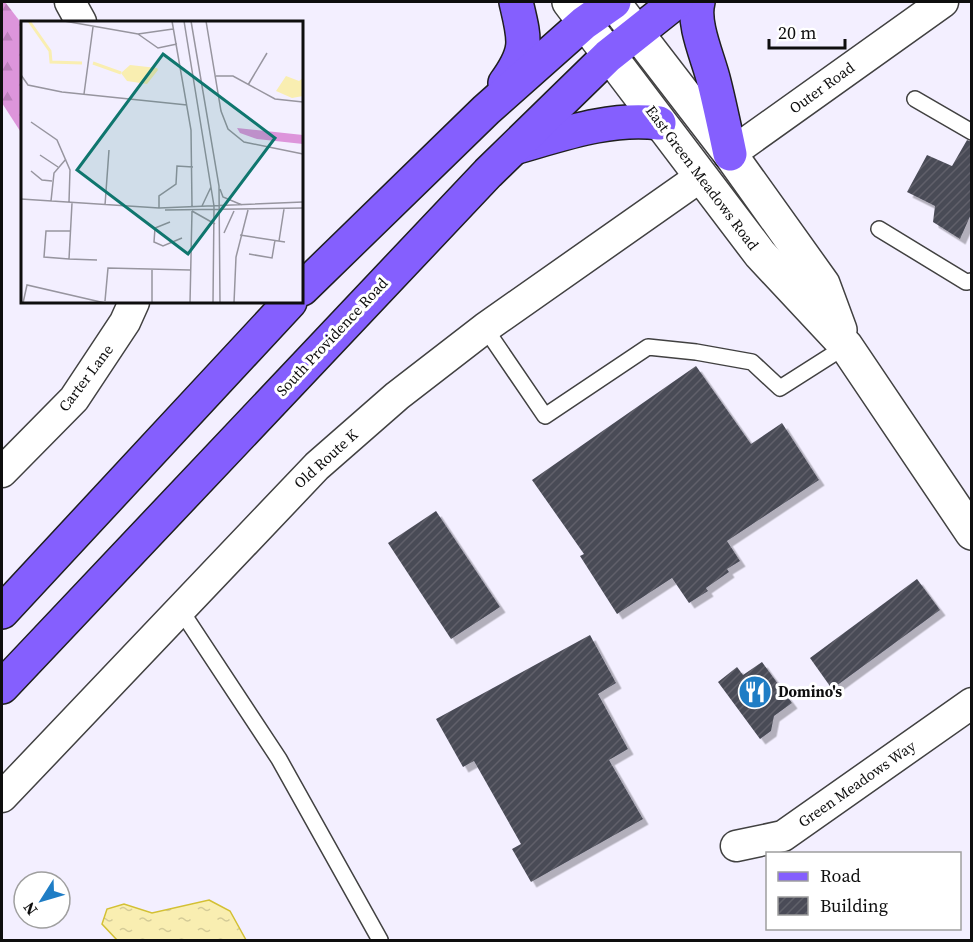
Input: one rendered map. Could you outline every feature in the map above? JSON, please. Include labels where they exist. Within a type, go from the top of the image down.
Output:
[{"type":"main road","points":[[486,110],[521,61],[525,41],[516,2]]},
{"type":"main road","points":[[303,288],[486,110],[576,12],[613,2]]},
{"type":"main road","name":"South Providence Road","points":[[2,687],[512,149],[608,56],[676,2]]},
{"type":"main road","points":[[698,2],[696,10],[704,49],[714,81],[730,154]]},
{"type":"main road","points":[[512,149],[586,127],[641,120],[659,123]]},
{"type":"main road","points":[[2,612],[289,303]]},
{"type":"street","points":[[70,2],[80,21]]},
{"type":"street","name":"East Green Meadows Road","points":[[613,2],[730,154],[822,284],[846,346]]},
{"type":"street","name":"Outer Road","points":[[730,154],[943,2]]},
{"type":"street","name":"East Green Meadows Road","points":[[576,12],[760,255],[846,346],[972,533]]},
{"type":"street","name":"Old Route K","points":[[2,797],[297,484],[397,396],[485,328],[700,177]]},
{"type":"street","name":"Carter Lane","points":[[2,472],[74,399],[125,322],[134,303]]},
{"type":"street","name":"Green Meadows Way","points":[[735,846],[783,836],[972,704]]},
{"type":"lane","points":[[915,99],[972,132]]},
{"type":"lane","points":[[879,229],[966,282],[972,281]]},
{"type":"lane","points":[[485,328],[545,416],[648,346],[752,362],[780,388],[846,346]]},
{"type":"lane","points":[[180,609],[279,759],[380,940]]},
{"type":"green space","points":[[2,2],[5,2],[21,23],[21,132],[2,103]]},
{"type":"water","points":[[209,900],[230,911],[246,940],[117,940],[102,924],[107,909],[124,904],[152,913]]},
{"type":"building","points":[[967,140],[972,142],[972,212],[960,239],[933,222],[935,206],[907,192],[927,155],[952,166]]},
{"type":"building","points":[[696,366],[751,444],[782,423],[819,480],[727,541],[740,561],[727,569],[729,572],[706,588],[708,591],[689,603],[672,578],[617,614],[580,556],[584,554],[532,480]]},
{"type":"building","points":[[436,511],[500,607],[451,639],[388,543]]},
{"type":"building","points":[[917,579],[940,610],[832,689],[810,658]]},
{"type":"building","points":[[590,635],[616,683],[598,694],[628,749],[609,760],[643,819],[531,882],[512,849],[521,844],[474,761],[463,767],[436,719]]},
{"type":"building","name":"Domino's","points":[[762,662],[792,703],[774,716],[771,731],[760,739],[718,682],[737,667],[743,675]]},
{"type":"place","name":"Domino's","points":[[755,692]]}]
